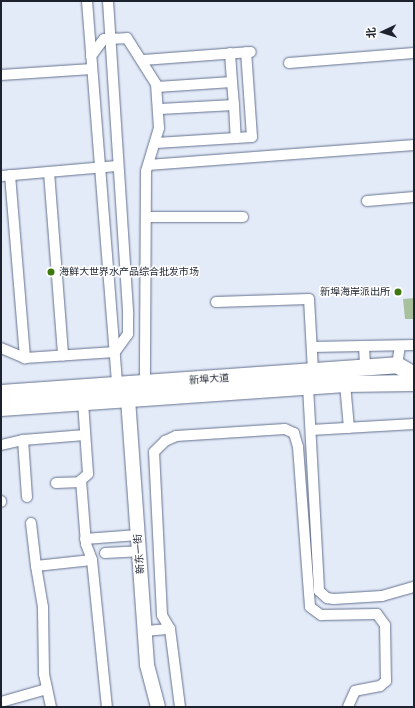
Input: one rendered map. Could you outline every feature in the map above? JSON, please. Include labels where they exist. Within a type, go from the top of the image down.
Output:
[{"type":"main road","name":"新埠大道","points":[[1,393],[397,365]]},
{"type":"main road","points":[[397,365],[414,375]]},
{"type":"main road","name":"新埠大道","points":[[1,408],[308,386],[414,383]]},
{"type":"street","points":[[87,1],[117,384]]},
{"type":"street","points":[[108,1],[128,314],[128,334],[115,352]]},
{"type":"street","points":[[91,56],[104,39],[127,38],[143,60],[157,87],[160,109],[156,143],[148,165],[146,217],[145,383]]},
{"type":"street","points":[[143,60],[249,52],[252,137],[156,143]]},
{"type":"street","points":[[230,53],[236,138]]},
{"type":"street","points":[[290,63],[414,53]]},
{"type":"street","points":[[1,75],[92,69]]},
{"type":"street","points":[[157,87],[232,82]]},
{"type":"street","points":[[160,109],[234,105]]},
{"type":"street","points":[[148,165],[414,145]]},
{"type":"street","points":[[25,358],[6,176],[118,166]]},
{"type":"street","points":[[49,172],[63,355]]},
{"type":"street","points":[[367,201],[414,197]]},
{"type":"street","points":[[146,217],[243,217]]},
{"type":"street","points":[[216,302],[309,299],[313,370]]},
{"type":"street","points":[[312,347],[414,345]]},
{"type":"street","points":[[364,346],[365,367]]},
{"type":"street","points":[[397,365],[400,346]]},
{"type":"street","points":[[1,348],[25,358],[115,352]]},
{"type":"street","points":[[345,384],[349,428]]},
{"type":"street","points":[[308,386],[319,591],[327,598],[334,599],[382,596],[414,587]]},
{"type":"street","name":"新东一街","points":[[128,399],[147,665],[158,707]]},
{"type":"street","points":[[83,402],[88,474],[81,482],[85,539],[92,560],[107,707]]},
{"type":"street","points":[[311,430],[414,424]]},
{"type":"street","points":[[180,707],[170,629],[162,615],[154,452],[164,441],[176,436],[290,430],[298,447],[310,607],[321,615],[377,614],[382,618],[386,630],[386,681],[380,686],[355,691],[348,707]]},
{"type":"street","points":[[1,445],[23,440],[85,435]]},
{"type":"street","points":[[23,440],[27,497]]},
{"type":"street","points":[[56,483],[81,482]]},
{"type":"street","points":[[31,523],[43,607],[47,689],[51,707]]},
{"type":"street","points":[[85,539],[138,535]]},
{"type":"street","points":[[105,553],[139,551]]},
{"type":"street","points":[[36,566],[92,560]]},
{"type":"street","points":[[145,631],[170,629]]},
{"type":"street","points":[[1,702],[47,689]]},
{"type":"green space","points":[[414,298],[414,319],[405,319],[403,299]]},
{"type":"place","name":"海鲜大世界水产品综合批发市场","points":[[51,272]]},
{"type":"place","name":"新埠海岸派出所","points":[[398,292]]}]
